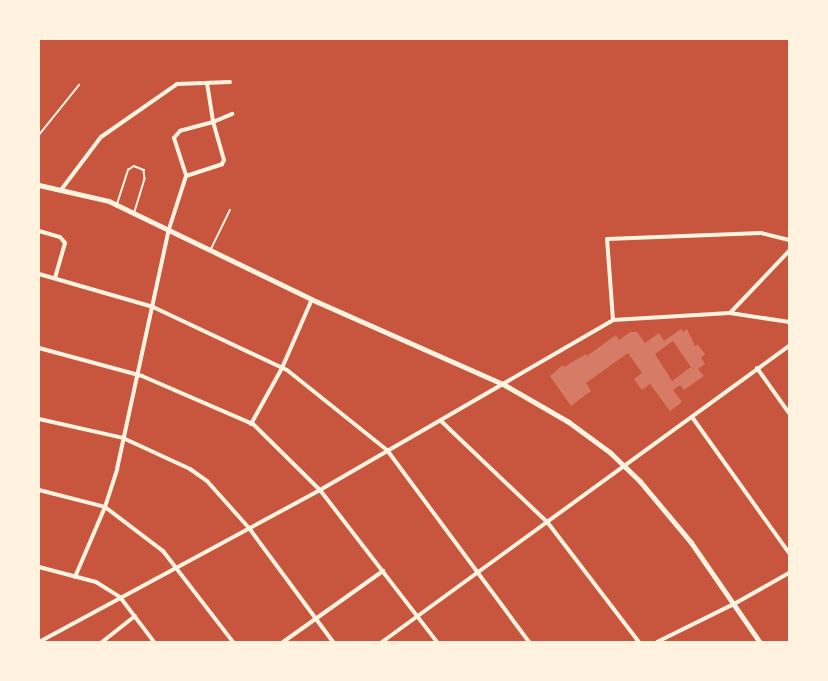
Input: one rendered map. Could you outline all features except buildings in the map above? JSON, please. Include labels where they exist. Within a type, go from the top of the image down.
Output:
[{"type":"street","points":[[61,190],[89,150],[124,119],[177,84],[230,82]]},
{"type":"street","points":[[186,176],[222,164],[224,160],[213,122],[207,83]]},
{"type":"street","points":[[75,577],[105,507],[139,375],[169,229],[186,176],[176,135],[180,131],[232,114]]},
{"type":"street","points":[[39,185],[117,205],[135,213],[312,299],[505,385],[569,422],[625,467],[691,543],[760,642]]},
{"type":"street","points":[[39,231],[60,237],[65,243],[55,278]]},
{"type":"street","points":[[613,320],[607,239],[761,233],[789,240]]},
{"type":"street","points":[[730,314],[789,251]]},
{"type":"street","points":[[39,274],[153,307],[282,368],[387,450],[529,642]]},
{"type":"street","points":[[251,424],[282,368],[312,299]]},
{"type":"street","points":[[39,642],[320,490],[505,385],[613,320],[730,314],[789,322]]},
{"type":"street","points":[[382,642],[789,346]]},
{"type":"street","points":[[39,348],[139,375],[251,424],[320,490],[437,642]]},
{"type":"street","points":[[758,368],[789,413]]},
{"type":"street","points":[[692,417],[789,553]]},
{"type":"street","points":[[39,419],[123,438],[190,469],[228,502],[333,642]]},
{"type":"street","points":[[441,421],[548,523],[639,642]]},
{"type":"street","points":[[39,490],[105,507],[163,551],[233,642]]},
{"type":"street","points":[[39,567],[96,582],[120,597],[154,642]]},
{"type":"street","points":[[283,642],[383,571]]},
{"type":"street","points":[[657,642],[734,604],[789,573]]},
{"type":"street","points":[[102,642],[135,616]]},
{"type":"lane","points":[[39,135],[78,85]]},
{"type":"lane","points":[[117,205],[128,170],[134,166],[144,170],[145,179],[135,213]]},
{"type":"lane","points":[[211,249],[230,210]]}]
